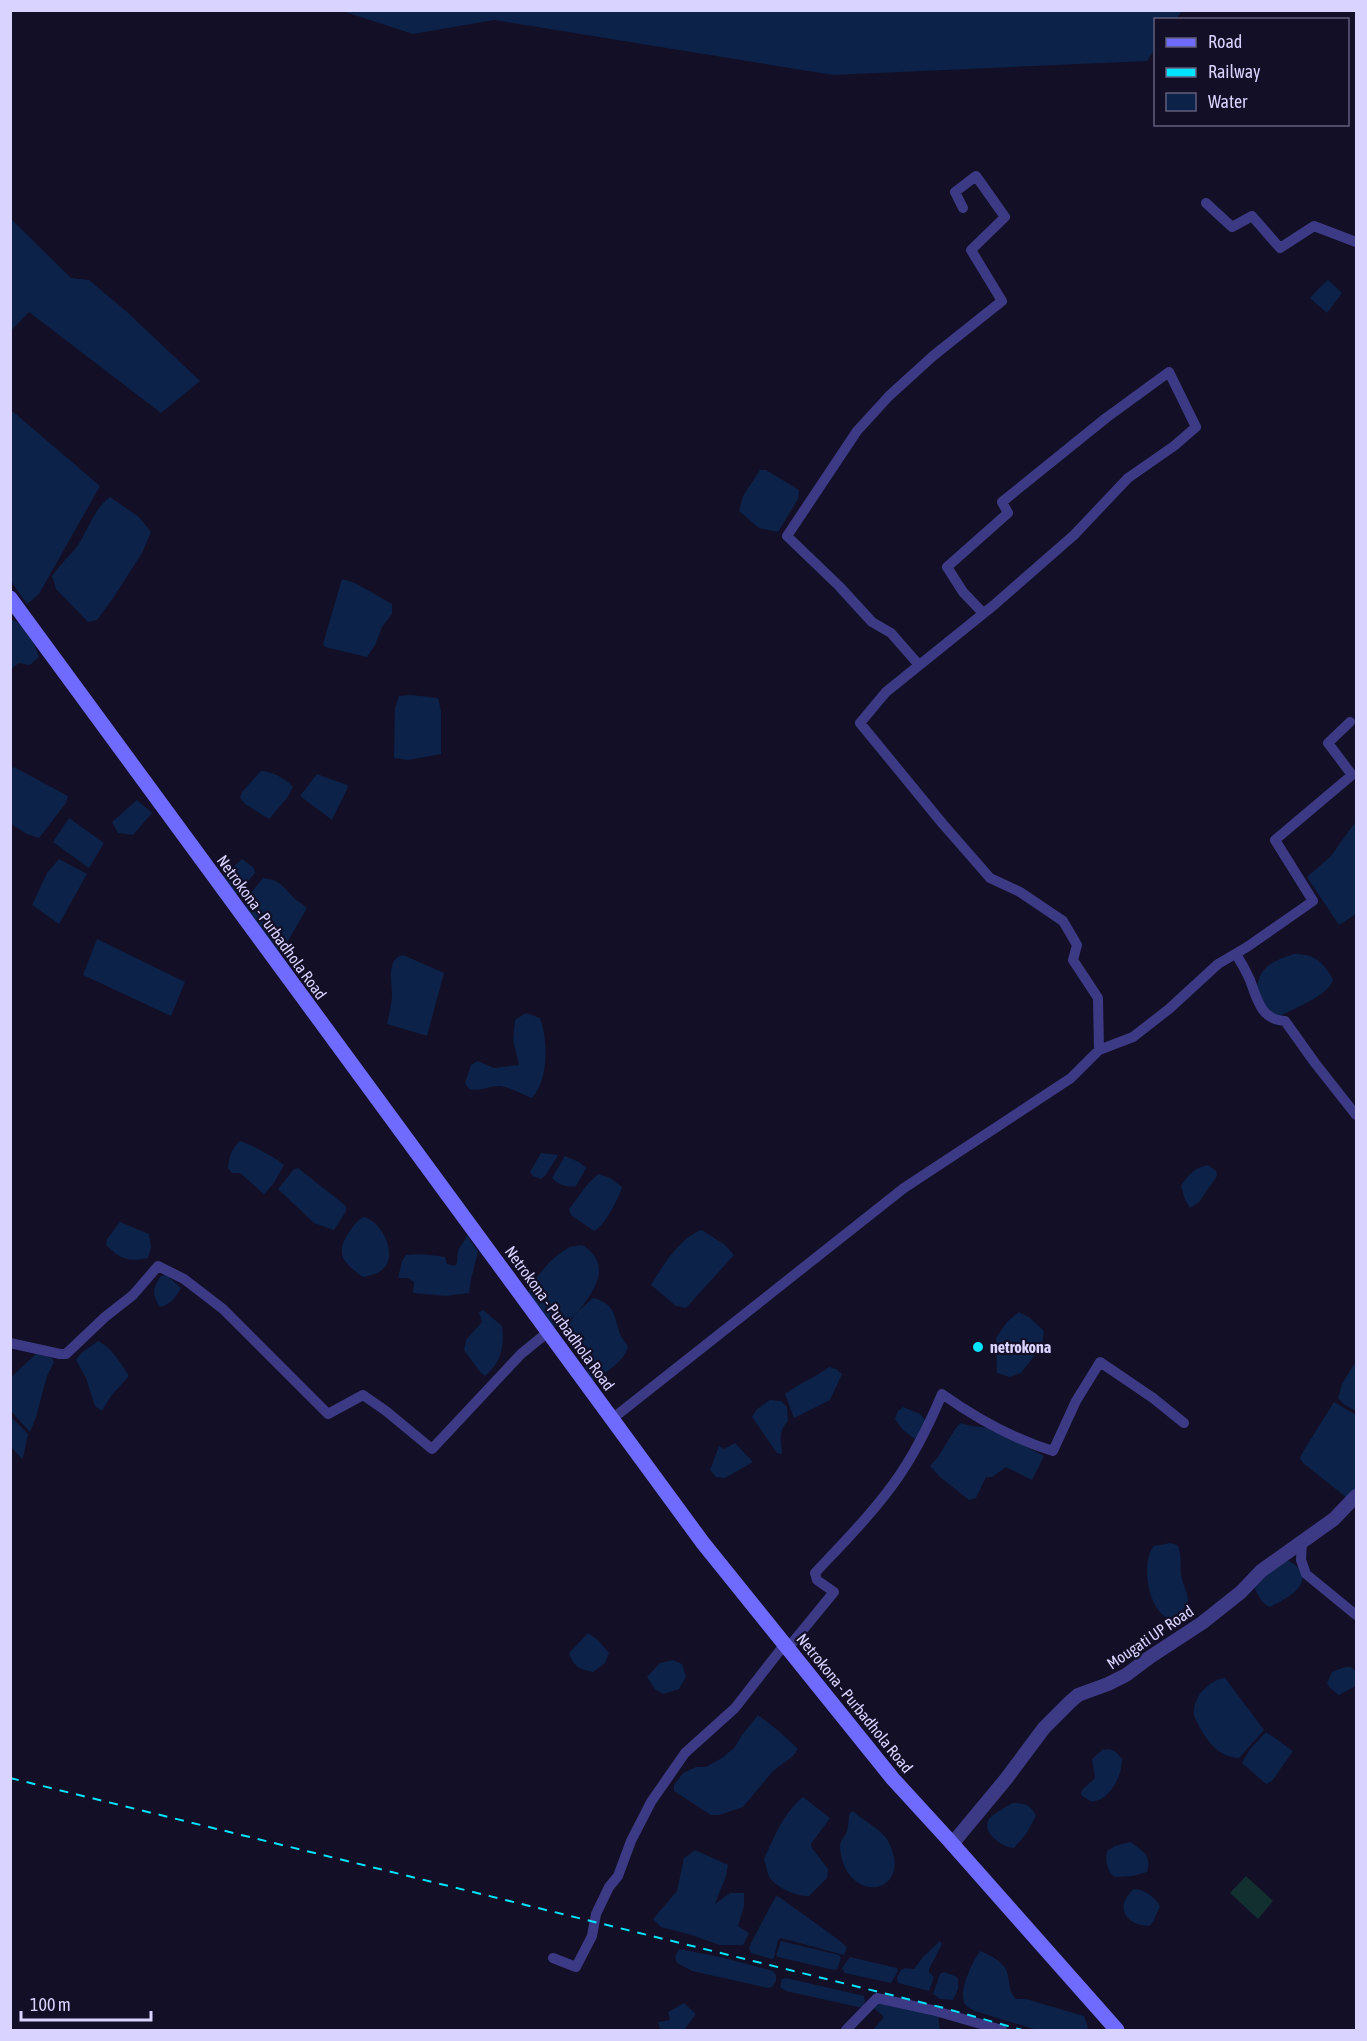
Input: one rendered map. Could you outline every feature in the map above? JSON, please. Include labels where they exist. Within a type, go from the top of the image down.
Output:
[{"type":"main road","name":"Netrokona - Purbadhola Road","points":[[10,598],[703,1543],[893,1779],[1117,2031]]},
{"type":"street","points":[[919,665],[891,633],[872,622],[839,586],[787,536],[857,431],[889,396],[933,356],[1002,301],[971,250],[1005,218],[976,176],[955,192],[963,208]]},
{"type":"street","points":[[1206,203],[1232,227],[1252,216],[1280,248],[1314,226],[1356,243]]},
{"type":"street","points":[[983,613],[963,592],[947,567],[1008,513],[1002,502],[1106,418],[1169,372],[1196,427],[1174,446],[1128,478],[1074,535],[983,613],[886,692],[861,723],[990,878],[1020,892],[1063,921],[1077,945],[1073,960],[1098,998],[1099,1050]]},
{"type":"street","points":[[612,1419],[904,1188],[1071,1078],[1099,1050],[1132,1037],[1169,1009],[1218,964],[1313,902],[1275,840],[1352,776],[1328,743],[1350,722]]},
{"type":"street","points":[[1236,954],[1263,1012],[1275,1021],[1285,1021],[1314,1063],[1356,1115]]},
{"type":"street","points":[[10,1343],[66,1354],[105,1317],[133,1295],[158,1266],[184,1279],[223,1309],[328,1414],[363,1395],[432,1449],[521,1354],[548,1332]]},
{"type":"street","points":[[553,1958],[576,1967],[592,1936],[596,1914],[609,1887],[618,1876],[631,1840],[651,1802],[685,1754],[735,1708],[834,1592],[817,1580],[815,1573],[861,1524],[895,1483],[942,1395],[992,1425],[1031,1444],[1053,1451],[1076,1401],[1100,1362],[1153,1398],[1184,1423]]},
{"type":"street","name":"Mougati UP Road","points":[[952,1844],[1006,1779],[1044,1728],[1078,1695],[1126,1675],[1149,1657],[1202,1623],[1241,1592],[1261,1571],[1334,1520],[1356,1496]]},
{"type":"street","points":[[1302,1542],[1301,1560],[1306,1574],[1356,1615]]},
{"type":"street","points":[[846,2031],[877,1998],[932,2010],[1002,2031]]},
{"type":"green space","points":[[1246,1876],[1273,1901],[1258,1919],[1230,1893]]},
{"type":"water","points":[[342,11],[1182,11],[1177,18],[1154,18],[1154,50],[1147,61],[833,75],[494,20],[413,34]]},
{"type":"water","points":[[10,218],[71,278],[89,280],[127,312],[200,381],[161,413],[29,312],[11,331]]},
{"type":"water","points":[[1328,280],[1342,293],[1327,313],[1310,298]]},
{"type":"water","points":[[11,410],[100,486],[39,594],[27,604],[11,581]]},
{"type":"water","points":[[760,470],[766,470],[799,490],[798,499],[778,532],[759,528],[739,511],[743,496]]},
{"type":"water","points":[[110,497],[139,517],[151,532],[142,553],[113,598],[97,620],[88,622],[56,589],[52,576],[80,542],[96,512]]},
{"type":"water","points":[[342,579],[355,583],[392,604],[392,614],[382,627],[367,657],[325,647],[323,644]]},
{"type":"water","points":[[11,620],[25,629],[39,657],[30,665],[19,663],[11,669]]},
{"type":"water","points":[[399,696],[438,698],[441,711],[441,754],[408,760],[394,758],[395,708]]},
{"type":"water","points":[[14,767],[68,796],[66,803],[39,838],[11,824],[11,769]]},
{"type":"water","points":[[261,771],[278,776],[293,787],[269,819],[245,804],[240,798],[242,792]]},
{"type":"water","points":[[317,774],[348,787],[332,820],[300,796]]},
{"type":"water","points":[[137,800],[152,813],[133,835],[118,833],[112,822]]},
{"type":"water","points":[[69,818],[104,843],[89,868],[53,842]]},
{"type":"water","points":[[1356,821],[1356,914],[1339,925],[1307,877],[1331,856]]},
{"type":"water","points":[[59,859],[87,874],[59,924],[32,905],[47,873]]},
{"type":"water","points":[[242,859],[254,868],[255,873],[236,895],[222,877]]},
{"type":"water","points":[[263,878],[280,884],[307,908],[285,946],[279,952],[247,911],[244,901]]},
{"type":"water","points":[[97,939],[185,982],[171,1016],[83,975]]},
{"type":"water","points":[[1294,954],[1318,960],[1333,979],[1331,985],[1318,996],[1276,1018],[1256,994],[1259,977],[1272,963]]},
{"type":"water","points":[[403,955],[444,973],[427,1036],[387,1024],[392,998],[392,965],[398,957]]},
{"type":"water","points":[[526,1013],[540,1018],[545,1037],[542,1081],[532,1098],[499,1086],[469,1089],[465,1083],[471,1065],[478,1061],[494,1068],[519,1065],[513,1040],[515,1020]]},
{"type":"water","points":[[240,1141],[284,1165],[274,1183],[264,1194],[240,1173],[232,1173],[228,1168],[231,1153]]},
{"type":"water","points":[[541,1153],[558,1155],[541,1179],[530,1172]]},
{"type":"water","points":[[565,1156],[586,1168],[576,1186],[564,1185],[552,1178]]},
{"type":"water","points":[[1208,1165],[1216,1171],[1217,1176],[1199,1202],[1190,1208],[1181,1186],[1192,1172]]},
{"type":"water","points":[[298,1168],[346,1206],[346,1211],[334,1230],[314,1223],[278,1189],[294,1169]]},
{"type":"water","points":[[598,1174],[610,1178],[622,1187],[606,1218],[594,1231],[571,1215],[569,1209]]},
{"type":"water","points":[[363,1217],[370,1219],[381,1230],[389,1253],[388,1261],[383,1269],[363,1277],[346,1262],[342,1246],[354,1225]]},
{"type":"water","points":[[120,1222],[149,1234],[151,1247],[148,1258],[135,1260],[125,1258],[106,1245],[107,1239]]},
{"type":"water","points":[[702,1230],[725,1245],[734,1255],[686,1308],[676,1306],[651,1285],[666,1261],[680,1245],[694,1233]]},
{"type":"water","points":[[467,1235],[478,1252],[469,1293],[446,1296],[413,1293],[414,1282],[408,1278],[398,1278],[402,1261],[406,1255],[445,1257],[447,1264],[455,1266],[457,1254]]},
{"type":"water","points":[[582,1245],[592,1253],[599,1268],[595,1286],[579,1310],[566,1323],[551,1327],[528,1296],[530,1290],[538,1276],[556,1257],[568,1248]]},
{"type":"water","points":[[166,1275],[181,1288],[172,1300],[160,1307],[154,1295],[155,1288],[161,1276]]},
{"type":"water","points":[[593,1298],[610,1307],[621,1336],[628,1347],[618,1363],[591,1382],[568,1328],[575,1316]]},
{"type":"water","points":[[483,1310],[502,1326],[503,1333],[501,1353],[495,1365],[485,1376],[464,1350],[466,1340],[482,1322],[479,1312]]},
{"type":"water","points":[[1019,1312],[1030,1318],[1044,1331],[1042,1346],[1021,1373],[1010,1377],[997,1373],[996,1338],[1007,1322]]},
{"type":"water","points":[[98,1341],[111,1351],[128,1374],[102,1411],[95,1406],[86,1378],[76,1360],[81,1353]]},
{"type":"water","points":[[37,1353],[52,1358],[54,1362],[47,1376],[30,1432],[11,1411],[10,1378]]},
{"type":"water","points":[[1356,1361],[1356,1411],[1338,1398],[1342,1384]]},
{"type":"water","points":[[829,1367],[842,1374],[830,1400],[794,1418],[785,1394]]},
{"type":"water","points":[[770,1400],[781,1401],[787,1407],[788,1421],[781,1436],[782,1454],[777,1453],[752,1417],[757,1409]]},
{"type":"water","points":[[1334,1402],[1356,1415],[1356,1488],[1347,1498],[1303,1463],[1300,1458]]},
{"type":"water","points":[[903,1407],[920,1414],[927,1422],[916,1440],[903,1430],[895,1419],[898,1411]]},
{"type":"water","points":[[11,1417],[28,1434],[23,1458],[11,1447]]},
{"type":"water","points":[[960,1423],[992,1428],[1044,1456],[1032,1480],[1006,1467],[992,1477],[986,1477],[976,1498],[969,1500],[930,1466]]},
{"type":"water","points":[[735,1443],[753,1462],[725,1478],[716,1477],[710,1470],[719,1446],[724,1449]]},
{"type":"water","points":[[1170,1543],[1177,1545],[1179,1549],[1181,1574],[1188,1602],[1183,1610],[1170,1619],[1162,1615],[1156,1607],[1148,1586],[1147,1574],[1150,1553],[1154,1546]]},
{"type":"water","points":[[1282,1560],[1289,1561],[1299,1569],[1302,1582],[1299,1588],[1288,1597],[1270,1607],[1262,1601],[1254,1586]]},
{"type":"water","points":[[588,1633],[598,1640],[609,1653],[605,1663],[593,1672],[578,1667],[569,1653]]},
{"type":"water","points":[[673,1660],[682,1664],[686,1677],[679,1689],[663,1694],[655,1689],[647,1677],[660,1663]]},
{"type":"water","points":[[1351,1667],[1356,1671],[1356,1686],[1339,1695],[1327,1683],[1332,1672]]},
{"type":"water","points":[[1225,1678],[1264,1730],[1239,1758],[1226,1755],[1216,1749],[1203,1734],[1194,1715],[1196,1702],[1203,1690],[1213,1682]]},
{"type":"water","points":[[758,1715],[798,1749],[793,1756],[773,1771],[743,1807],[719,1815],[711,1815],[674,1791],[674,1785],[683,1773],[696,1767],[706,1767],[735,1747]]},
{"type":"water","points":[[1266,1732],[1293,1751],[1272,1781],[1266,1784],[1242,1763],[1250,1749]]},
{"type":"water","points":[[1110,1749],[1122,1759],[1120,1773],[1113,1787],[1103,1798],[1090,1801],[1081,1795],[1082,1790],[1095,1778],[1092,1759],[1102,1750]]},
{"type":"water","points":[[803,1797],[830,1818],[811,1844],[828,1869],[827,1878],[809,1896],[788,1891],[773,1882],[764,1859],[785,1817]]},
{"type":"water","points":[[1013,1803],[1027,1805],[1036,1816],[1026,1834],[1014,1848],[994,1838],[987,1824],[989,1819]]},
{"type":"water","points":[[853,1811],[885,1837],[894,1859],[893,1873],[887,1882],[877,1887],[865,1886],[854,1880],[845,1867],[840,1846],[847,1831],[850,1813]]},
{"type":"water","points":[[1130,1842],[1147,1857],[1147,1872],[1133,1876],[1114,1877],[1107,1865],[1107,1851]]},
{"type":"water","points":[[695,1850],[728,1865],[715,1904],[730,1893],[744,1893],[744,1906],[738,1926],[749,1933],[743,1945],[720,1945],[661,1927],[653,1919],[677,1891],[684,1858]]},
{"type":"water","points":[[1134,1889],[1149,1894],[1160,1906],[1149,1926],[1134,1922],[1125,1914],[1125,1902]]},
{"type":"water","points":[[776,1896],[839,1940],[847,1947],[844,1955],[781,1938],[778,1940],[772,1959],[751,1953],[749,1949],[751,1943]]},
{"type":"water","points":[[781,1941],[839,1955],[841,1958],[837,1969],[778,1957],[776,1955]]},
{"type":"water","points":[[940,1941],[942,1944],[929,1969],[934,1977],[929,1991],[898,1983],[897,1977],[901,1970],[914,1969]]},
{"type":"water","points":[[679,1949],[773,1971],[776,1981],[772,1987],[768,1988],[692,1971],[677,1963],[675,1957]]},
{"type":"water","points":[[980,1951],[996,1959],[1005,1968],[1010,1990],[1016,1999],[1026,1999],[1084,2016],[1087,2030],[1037,2030],[968,2007],[964,2002],[963,1990]]},
{"type":"water","points":[[850,1957],[897,1968],[898,1971],[891,1983],[845,1973],[842,1968]]},
{"type":"water","points":[[944,1972],[958,1979],[958,1989],[953,2000],[940,1999],[933,1994],[940,1974]]},
{"type":"water","points":[[782,1979],[864,1996],[865,2002],[862,2007],[858,2007],[786,1991],[780,1987]]},
{"type":"water","points":[[879,2002],[938,2014],[940,2030],[873,2030],[884,2017],[874,2008]]},
{"type":"water","points":[[684,2003],[696,2014],[684,2030],[660,2028],[658,2022],[670,2020],[668,2012]]},
{"type":"railway","points":[[10,1778],[944,2008],[1022,2030]]},
{"type":"place","name":"netrokona","points":[[978,1347]]}]
